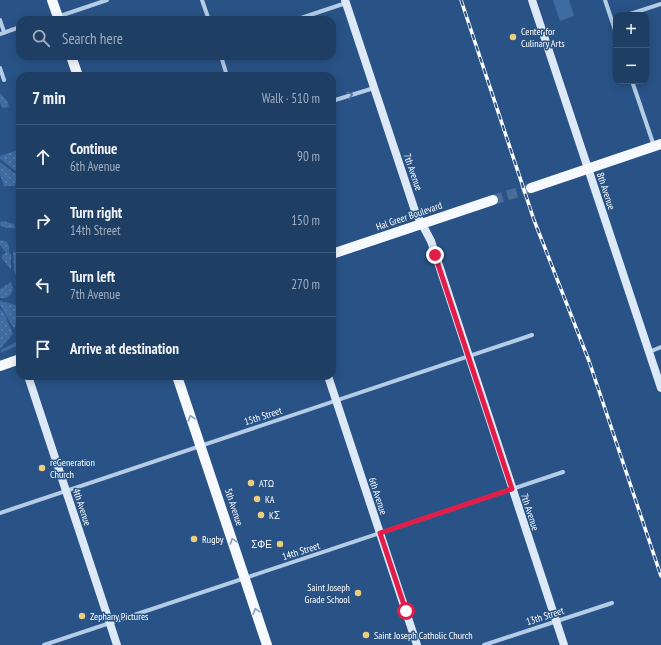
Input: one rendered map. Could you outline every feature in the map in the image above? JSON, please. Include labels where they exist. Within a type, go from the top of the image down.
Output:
[{"type":"main road","points":[[52,0],[57,16]]},
{"type":"main road","points":[[72,60],[77,72]]},
{"type":"main road","points":[[531,188],[657,145]]},
{"type":"main road","name":"Hal Greer Boulevard","points":[[336,253],[494,200]]},
{"type":"main road","points":[[0,366],[16,360]]},
{"type":"main road","name":"5th Avenue","points":[[179,380],[267,645]]},
{"type":"street","points":[[63,16],[107,0]]},
{"type":"street","points":[[202,0],[208,16]]},
{"type":"street","name":"8th Avenue","points":[[532,0],[661,388]]},
{"type":"street","points":[[605,0],[613,17]]},
{"type":"street","points":[[306,16],[345,2]]},
{"type":"street","name":"7th Avenue","points":[[345,2],[415,211],[430,242],[564,645]]},
{"type":"street","points":[[636,12],[661,4]]},
{"type":"street","points":[[0,20],[2,33],[16,28]]},
{"type":"street","points":[[222,60],[227,72]]},
{"type":"street","points":[[0,68],[4,80]]},
{"type":"street","points":[[633,84],[657,145]]},
{"type":"street","points":[[336,100],[374,88]]},
{"type":"street","name":"15th Street","points":[[0,513],[532,335]]},
{"type":"street","points":[[649,352],[661,347]]},
{"type":"street","name":"4th Avenue","points":[[29,380],[117,645]]},
{"type":"street","name":"6th Avenue","points":[[329,380],[417,645]]},
{"type":"street","name":"14th Street","points":[[44,645],[563,472]]},
{"type":"street","name":"13th Street","points":[[484,645],[612,603]]},
{"type":"shaded area","points":[[553,0],[569,0],[574,16],[560,21]]},
{"type":"shaded area","points":[[0,93],[7,101],[9,107],[3,108],[0,103]]},
{"type":"shaded area","points":[[16,150],[16,171],[0,159],[0,156]]},
{"type":"shaded area","points":[[0,162],[16,174],[15,186],[4,186],[0,174]]},
{"type":"shaded area","points":[[3,221],[14,224],[15,228],[6,228],[0,225],[0,222]]},
{"type":"shaded area","points":[[0,240],[6,241],[9,246],[9,253],[11,254],[11,270],[2,258],[2,255],[6,253],[0,245]]},
{"type":"shaded area","points":[[13,252],[16,252],[16,275],[14,270]]},
{"type":"shaded area","points":[[11,282],[13,288],[11,295],[5,298],[0,298],[0,289]]},
{"type":"shaded area","points":[[0,301],[16,305],[16,323],[14,329],[0,305]]},
{"type":"shaded area","points":[[0,309],[4,313],[13,334],[0,349]]},
{"type":"shaded area","points":[[16,342],[16,346],[0,353],[2,349]]},
{"type":"tunnel","points":[[493,200],[531,188]]},
{"type":"railway","points":[[461,0],[534,220],[589,361],[661,576]]},
{"type":"place","name":"Center for Culinary Arts","points":[[513,37]]},
{"type":"place","name":"reGeneration Church","points":[[42,468]]},
{"type":"place","name":"ATΩ","points":[[251,483]]},
{"type":"place","name":"KA","points":[[257,499]]},
{"type":"place","name":"KΣ","points":[[261,515]]},
{"type":"place","name":"Rugby","points":[[194,539]]},
{"type":"place","name":"ΣΦΕ","points":[[280,544]]},
{"type":"place","name":"Saint Joseph Grade School","points":[[358,593]]},
{"type":"place","name":"Zephany Pictures","points":[[82,616]]},
{"type":"place","name":"Saint Joseph Catholic Church","points":[[366,635]]},
{"type":"route","points":[[406,611],[380,533],[512,489],[435,255]]}]
